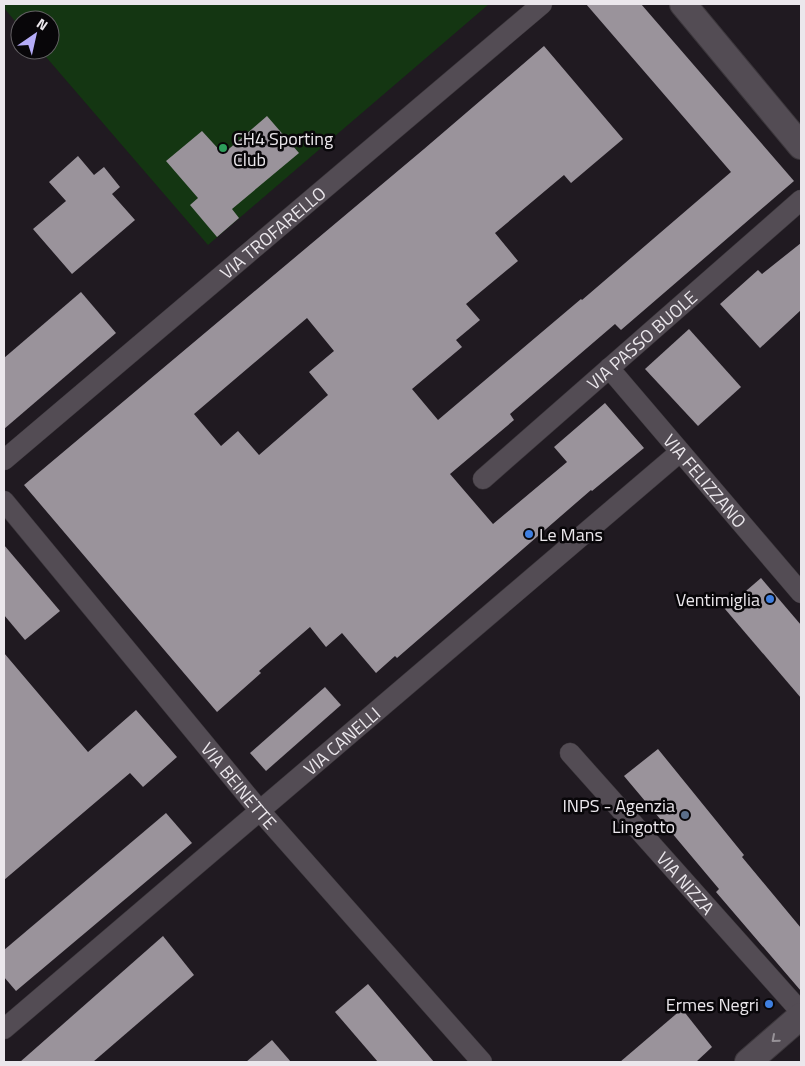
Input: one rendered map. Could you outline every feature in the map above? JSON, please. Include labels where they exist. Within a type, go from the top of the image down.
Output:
[{"type":"street","name":"VIA TROFARELLO","points":[[4,460],[542,4]]},
{"type":"street","points":[[683,4],[801,146]]},
{"type":"street","name":"VIA PASSO BUOLE","points":[[483,479],[801,200]]},
{"type":"street","name":"VIA FELIZZANO","points":[[609,368],[801,593]]},
{"type":"street","name":"VIA CANELLI","points":[[4,1029],[680,452]]},
{"type":"street","name":"VIA BEINETTE","points":[[4,501],[260,811],[482,1062]]},
{"type":"street","name":"VIA NIZZA","points":[[570,753],[801,1012]]},
{"type":"street","points":[[748,1062],[801,1016]]},
{"type":"green space","name":"CH4 Sporting Club","points":[[4,4],[489,4],[208,245],[49,60],[60,60],[60,10],[10,10],[10,15],[4,8]]},
{"type":"building","points":[[586,4],[641,4],[794,181],[621,330],[615,324],[510,414],[514,420],[450,474],[493,524],[567,462],[554,447],[605,403],[644,448],[591,490],[397,658],[395,656],[376,673],[342,633],[326,647],[310,627],[259,671],[261,673],[217,712],[24,485],[544,46],[623,139],[571,183],[564,175],[495,233],[518,261],[466,304],[480,320],[456,340],[462,347],[412,389],[438,420],[731,172]],"holes":[[[307,318],[334,351],[309,372],[328,395],[259,455],[238,431],[221,446],[194,414]]]},
{"type":"building","points":[[267,116],[299,153],[232,209],[239,218],[217,237],[190,205],[198,198],[166,161],[202,131],[223,154]]},
{"type":"building","points":[[78,156],[94,175],[104,167],[120,187],[112,194],[135,220],[72,274],[33,229],[66,201],[49,182]]},
{"type":"building","points":[[801,243],[801,310],[760,348],[720,304],[758,270],[762,274]]},
{"type":"building","points":[[81,292],[116,333],[4,429],[4,358]]},
{"type":"building","points":[[689,329],[741,387],[698,426],[645,369]]},
{"type":"building","points":[[4,545],[60,611],[25,640],[4,615]]},
{"type":"building","points":[[761,578],[801,625],[801,698],[725,609]]},
{"type":"building","points":[[4,653],[88,752],[136,710],[177,757],[143,787],[130,773],[4,880]]},
{"type":"building","points":[[325,687],[341,705],[266,771],[250,753]]},
{"type":"building","points":[[658,749],[744,855],[742,857],[801,928],[801,991],[716,892],[719,889],[624,776]]},
{"type":"building","points":[[166,813],[192,843],[16,991],[4,977],[4,950]]},
{"type":"building","points":[[163,936],[194,975],[93,1062],[20,1062]]},
{"type":"building","points":[[368,984],[434,1062],[378,1062],[335,1012]]},
{"type":"building","points":[[682,1009],[712,1047],[696,1062],[620,1062]]},
{"type":"building","points":[[272,1040],[291,1062],[246,1062]]},
{"type":"place","name":"CH4 Sporting Club","points":[[223,148]]},
{"type":"place","name":"Le Mans","points":[[529,534]]},
{"type":"place","name":"Ventimiglia","points":[[770,599]]},
{"type":"place","name":"INPS - Agenzia Lingotto","points":[[685,815]]},
{"type":"place","name":"Ermes Negri","points":[[769,1004]]}]
